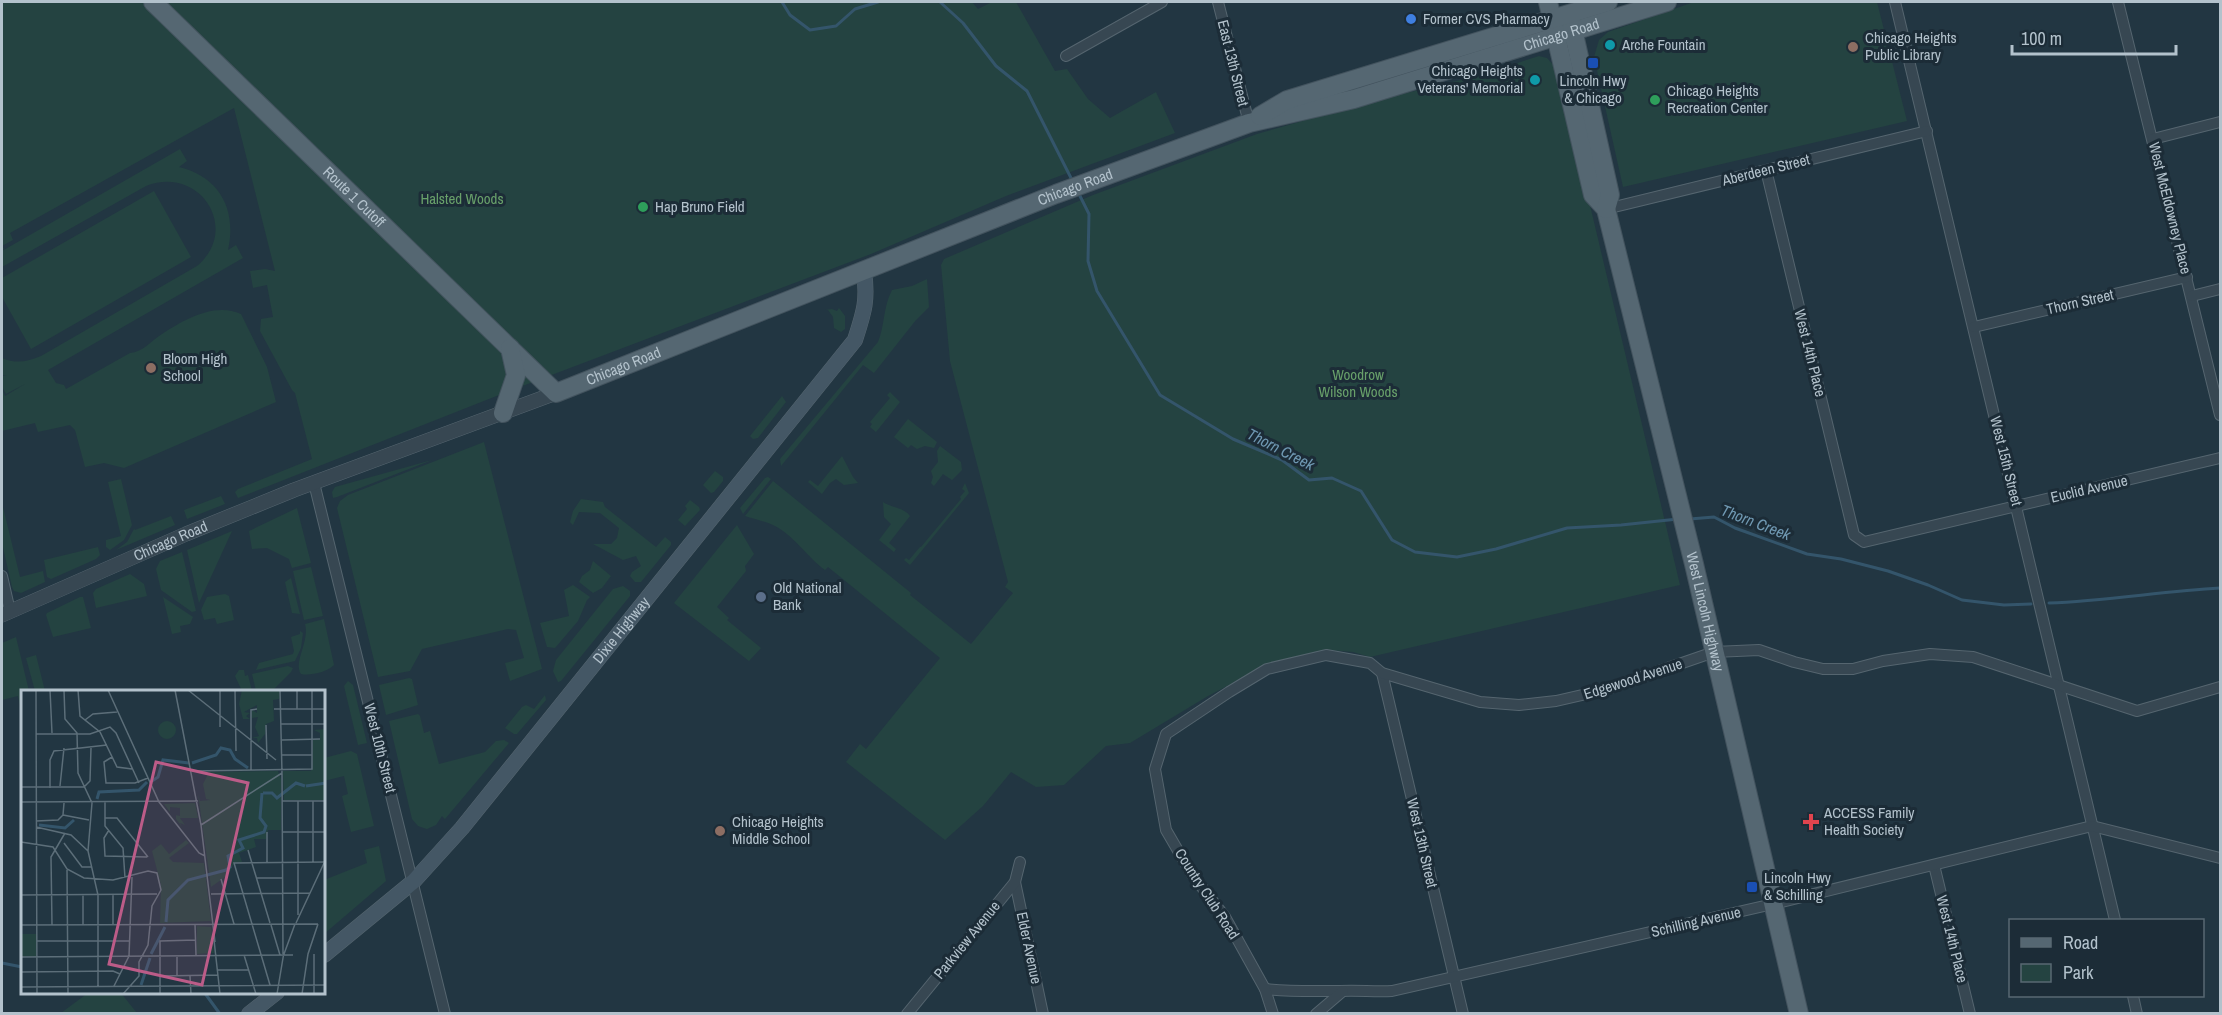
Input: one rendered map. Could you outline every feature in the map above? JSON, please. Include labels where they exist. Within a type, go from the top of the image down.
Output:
[{"type":"main road","name":"Route 1 Cutoff","points":[[153,2],[556,393]]},
{"type":"main road","name":"Chicago Road","points":[[556,393],[1056,194],[1249,123],[1287,100],[1552,19],[1568,8],[1608,2]]},
{"type":"main road","name":"Chicago Road","points":[[1552,19],[1574,32],[1667,2]]},
{"type":"main road","name":"West Lincoln Highway","points":[[1568,8],[1610,195],[1606,209]]},
{"type":"main road","name":"West Lincoln Highway","points":[[1552,19],[1593,195],[1606,209],[1680,507],[1799,1014]]},
{"type":"main road","name":"Dixie Highway","points":[[326,953],[414,881],[468,820],[855,340],[865,310],[867,294],[864,271]]},
{"type":"main road","points":[[503,413],[516,375],[510,348]]},
{"type":"main road","points":[[249,1014],[276,994]]},
{"type":"street","points":[[1066,56],[1162,2]]},
{"type":"street","name":"East 13th Street","points":[[1218,2],[1249,123]]},
{"type":"street","name":"West 15th Street","points":[[1895,2],[2115,919]]},
{"type":"street","name":"West McEldowney Place","points":[[2118,2],[2220,415]]},
{"type":"street","points":[[2153,139],[2220,122]]},
{"type":"street","name":"Aberdeen Street","points":[[1606,209],[1927,131]]},
{"type":"street","name":"West 14th Place","points":[[1766,170],[1854,535]]},
{"type":"street","name":"Thorn Street","points":[[1974,327],[2187,277]]},
{"type":"street","points":[[2192,296],[2220,289]]},
{"type":"street","name":"Chicago Road","points":[[6,613],[186,534],[314,483],[556,393]]},
{"type":"street","name":"Euclid Avenue","points":[[1854,535],[1864,542],[2220,458]]},
{"type":"street","name":"West 10th Street","points":[[314,483],[445,1014]]},
{"type":"street","points":[[2,576],[6,613]]},
{"type":"street","name":"Edgewood Avenue","points":[[1155,769],[1166,734],[1268,669],[1326,654],[1370,663],[1382,673],[1480,702],[1519,705],[1556,702],[1604,690],[1714,652],[1759,650],[1822,669],[1853,669],[1883,661],[1930,654],[1973,657],[2137,711],[2220,687]]},
{"type":"street","name":"West 13th Street","points":[[1382,673],[1462,1014]]},
{"type":"street","name":"Country Club Road","points":[[1155,769],[1166,830],[1191,873],[1225,917],[1265,989],[1273,1014]]},
{"type":"street","name":"Schilling Avenue","points":[[1265,989],[1294,993],[1343,990],[1369,993],[1392,991],[1773,904],[2092,826],[2220,858]]},
{"type":"street","name":"Parkview Avenue","points":[[907,1014],[1015,882],[1020,862]]},
{"type":"street","name":"West 14th Place","points":[[1934,865],[1970,1014]]},
{"type":"street","name":"Elder Avenue","points":[[1015,882],[1043,1014]]},
{"type":"street","points":[[1316,1014],[1343,990]]},
{"type":"street","points":[[2133,997],[2137,1014]]},
{"type":"green space","name":"Halsted Woods","points":[[2,2],[972,2],[978,9],[992,2],[1016,2],[1055,71],[1067,69],[1088,99],[1110,118],[1156,92],[1175,133],[1006,196],[871,254],[499,395],[238,498],[235,492],[238,489],[312,459],[295,393],[260,331],[261,319],[273,317],[267,285],[253,288],[250,271],[265,269],[275,271],[234,108],[10,233],[13,240],[2,246]]},
{"type":"green space","points":[[1694,2],[1877,2],[1907,121],[1623,187],[1594,57],[1599,40],[1608,32]]},
{"type":"green space","name":"Woodrow Wilson Woods","points":[[1539,56],[1547,58],[1558,70],[1680,585],[1370,657],[1353,652],[1329,650],[1273,662],[1208,696],[1130,743],[1106,746],[1064,785],[1036,787],[1011,772],[983,806],[945,840],[846,762],[860,744],[866,749],[940,658],[828,567],[825,570],[818,565],[781,529],[745,516],[773,481],[971,644],[1013,593],[1005,587],[1008,582],[950,361],[941,265],[944,259],[1093,195],[1257,134],[1369,102],[1473,77]]},
{"type":"green space","points":[[180,149],[187,161],[179,167],[205,179],[222,197],[230,222],[228,250],[236,245],[243,258],[48,370],[56,383],[64,385],[66,389],[143,348],[190,318],[210,311],[231,311],[241,314],[267,367],[276,402],[124,468],[104,463],[85,467],[75,430],[70,425],[38,432],[35,423],[2,431],[2,389],[5,396],[25,384],[6,394],[2,387],[2,376],[7,376],[2,375],[2,358],[22,361],[41,356],[197,266],[210,251],[215,235],[214,219],[208,204],[197,192],[183,184],[165,182],[146,186],[2,267],[2,251]]},
{"type":"green space","points":[[154,191],[191,257],[31,349],[2,297],[2,278]]},
{"type":"green space","points":[[927,279],[929,307],[874,373],[863,365],[781,466],[780,459],[878,342],[892,290],[912,286]]},
{"type":"green space","points":[[839,308],[845,316],[845,329],[841,332],[834,328],[833,317],[828,310],[825,310],[832,309],[837,311]]},
{"type":"green space","points":[[890,392],[900,402],[876,432],[870,427],[872,424],[870,422],[890,398],[887,395]]},
{"type":"green space","points":[[782,396],[786,402],[758,438],[753,439],[750,436]]},
{"type":"green space","points":[[908,419],[937,442],[934,448],[925,446],[917,449],[911,445],[908,448],[894,437]]},
{"type":"green space","points":[[484,442],[542,669],[510,681],[505,663],[524,658],[516,630],[508,629],[422,649],[410,671],[378,677],[337,508],[340,501],[348,495]]},
{"type":"green space","points":[[940,446],[961,462],[962,470],[952,480],[943,474],[934,486],[931,483],[933,477],[931,471],[938,462],[937,451]]},
{"type":"green space","points":[[842,456],[858,483],[844,485],[836,479],[822,494],[808,482],[810,480],[818,486]]},
{"type":"green space","points":[[432,460],[333,498],[332,492],[335,487]]},
{"type":"green space","points":[[715,471],[723,477],[723,481],[711,493],[703,485]]},
{"type":"green space","points":[[768,477],[771,479],[743,514],[740,508]]},
{"type":"green space","points":[[121,479],[132,525],[124,540],[110,550],[106,547],[106,540],[121,536],[108,482]]},
{"type":"green space","points":[[965,483],[969,493],[910,565],[904,560],[906,558],[909,560],[961,499],[965,491],[962,489]]},
{"type":"green space","points":[[221,496],[225,504],[187,519],[184,510]]},
{"type":"green space","points":[[581,499],[603,502],[605,507],[656,547],[665,537],[671,542],[641,582],[635,582],[630,576],[641,566],[636,556],[623,560],[593,544],[611,544],[617,538],[619,528],[600,513],[579,512],[573,525],[570,522],[573,511]]},
{"type":"green space","points":[[690,500],[700,510],[685,526],[678,520],[687,509],[685,506]]},
{"type":"green space","points":[[883,502],[910,516],[889,543],[896,549],[894,552],[879,540],[891,524],[884,517]]},
{"type":"green space","points":[[2,503],[20,577],[43,571],[45,582],[21,593],[14,591],[12,587],[2,543]]},
{"type":"green space","points":[[297,508],[311,563],[292,568],[289,559],[267,548],[252,549],[249,531]]},
{"type":"green space","points":[[171,516],[175,525],[116,550],[127,542],[134,529]]},
{"type":"green space","points":[[737,525],[754,554],[745,566],[746,571],[717,607],[729,618],[727,620],[761,648],[749,661],[674,603]]},
{"type":"green space","points":[[232,531],[199,603],[187,550]]},
{"type":"green space","points":[[98,547],[100,555],[96,559],[51,579],[47,577],[44,560]]},
{"type":"green space","points":[[182,552],[196,611],[192,612],[161,590],[156,569],[160,561]]},
{"type":"green space","points":[[593,561],[611,576],[602,588],[593,593],[579,582],[582,576],[590,570]]},
{"type":"green space","points":[[311,567],[323,616],[304,620],[293,571]]},
{"type":"green space","points":[[130,574],[144,584],[147,596],[96,608],[93,593],[96,589]]},
{"type":"green space","points":[[291,578],[300,614],[292,613],[285,582]]},
{"type":"green space","points":[[573,585],[590,597],[578,621],[555,648],[547,647],[540,623],[569,616],[564,590]]},
{"type":"green space","points":[[623,586],[630,591],[630,596],[558,682],[553,671],[556,660],[613,589]]},
{"type":"green space","points":[[225,594],[229,596],[234,620],[217,624],[215,618],[204,620],[201,610],[207,597]]},
{"type":"green space","points":[[83,597],[91,628],[53,637],[47,613]]},
{"type":"green space","points":[[163,597],[193,617],[190,624],[180,626],[181,632],[172,634]]},
{"type":"green space","points":[[324,619],[334,665],[319,673],[301,674],[299,664],[306,631],[305,624]]},
{"type":"green space","points":[[300,631],[303,633],[301,648],[295,661],[256,670],[259,663],[293,654],[291,637],[300,634]]},
{"type":"green space","points":[[16,637],[29,690],[21,690],[21,710],[18,696],[2,700],[2,643]]},
{"type":"green space","points":[[36,655],[45,690],[35,690],[26,658]]},
{"type":"green space","points":[[288,666],[293,668],[273,690],[256,690],[252,674]]},
{"type":"green space","points":[[239,670],[244,670],[245,676],[248,675],[252,690],[242,690],[235,676]]},
{"type":"green space","points":[[412,679],[418,705],[386,715],[379,685]]},
{"type":"green space","points":[[348,681],[353,685],[367,743],[358,745],[344,686]]},
{"type":"green space","points":[[545,695],[546,700],[517,734],[505,728],[522,707],[526,705],[534,709]]},
{"type":"green space","points":[[418,714],[424,733],[430,731],[439,764],[485,752],[496,741],[504,740],[509,743],[445,819],[442,816],[436,825],[427,829],[418,826],[412,819],[389,721]]},
{"type":"green space","points":[[351,751],[357,754],[374,826],[351,832],[342,796],[348,794],[344,776],[326,780],[326,757]]},
{"type":"green space","points":[[379,846],[386,881],[326,932],[326,879],[367,863],[364,850]]},
{"type":"green space","points":[[87,994],[122,994],[137,1013],[61,1013]]},
{"type":"waterway","name":"Thorn Creek","points":[[782,2],[790,15],[810,30],[836,26],[855,9],[878,2]]},
{"type":"waterway","name":"Thorn Creek","points":[[940,2],[963,23],[996,66],[1027,91],[1072,180]]},
{"type":"waterway","name":"Thorn Creek","points":[[1078,192],[1089,214],[1088,261],[1097,291],[1160,395],[1233,439],[1282,460],[1309,480],[1332,478],[1361,491],[1392,540],[1415,552],[1457,557],[1496,549],[1567,528],[1678,519]]},
{"type":"waterway","name":"Thorn Creek","points":[[1690,519],[1714,517],[1735,528],[1807,554],[1841,559],[1888,571],[1962,600],[2004,605],[2031,604]]},
{"type":"waterway","name":"Thorn Creek","points":[[2049,603],[2220,588]]},
{"type":"waterway","points":[[2,963],[21,967]]},
{"type":"waterway","points":[[205,994],[220,1014]]},
{"type":"place","name":"Former CVS Pharmacy","points":[[1411,19]]},
{"type":"place","name":"Arche Fountain","points":[[1610,45]]},
{"type":"place","name":"Chicago Heights Public Library","points":[[1853,47]]},
{"type":"place","name":"Lincoln Hwy & Chicago","points":[[1593,63]]},
{"type":"place","name":"Chicago Heights Veterans' Memorial","points":[[1535,80]]},
{"type":"place","name":"Chicago Heights Recreation Center","points":[[1655,100]]},
{"type":"place","name":"Hap Bruno Field","points":[[643,207]]},
{"type":"place","name":"Bloom High School","points":[[151,368]]},
{"type":"place","name":"Old National Bank","points":[[761,597]]},
{"type":"place","name":"ACCESS Family Health Society","points":[[1811,822]]},
{"type":"place","name":"Chicago Heights Middle School","points":[[720,831]]},
{"type":"place","name":"Lincoln Hwy & Schilling","points":[[1752,887]]}]
